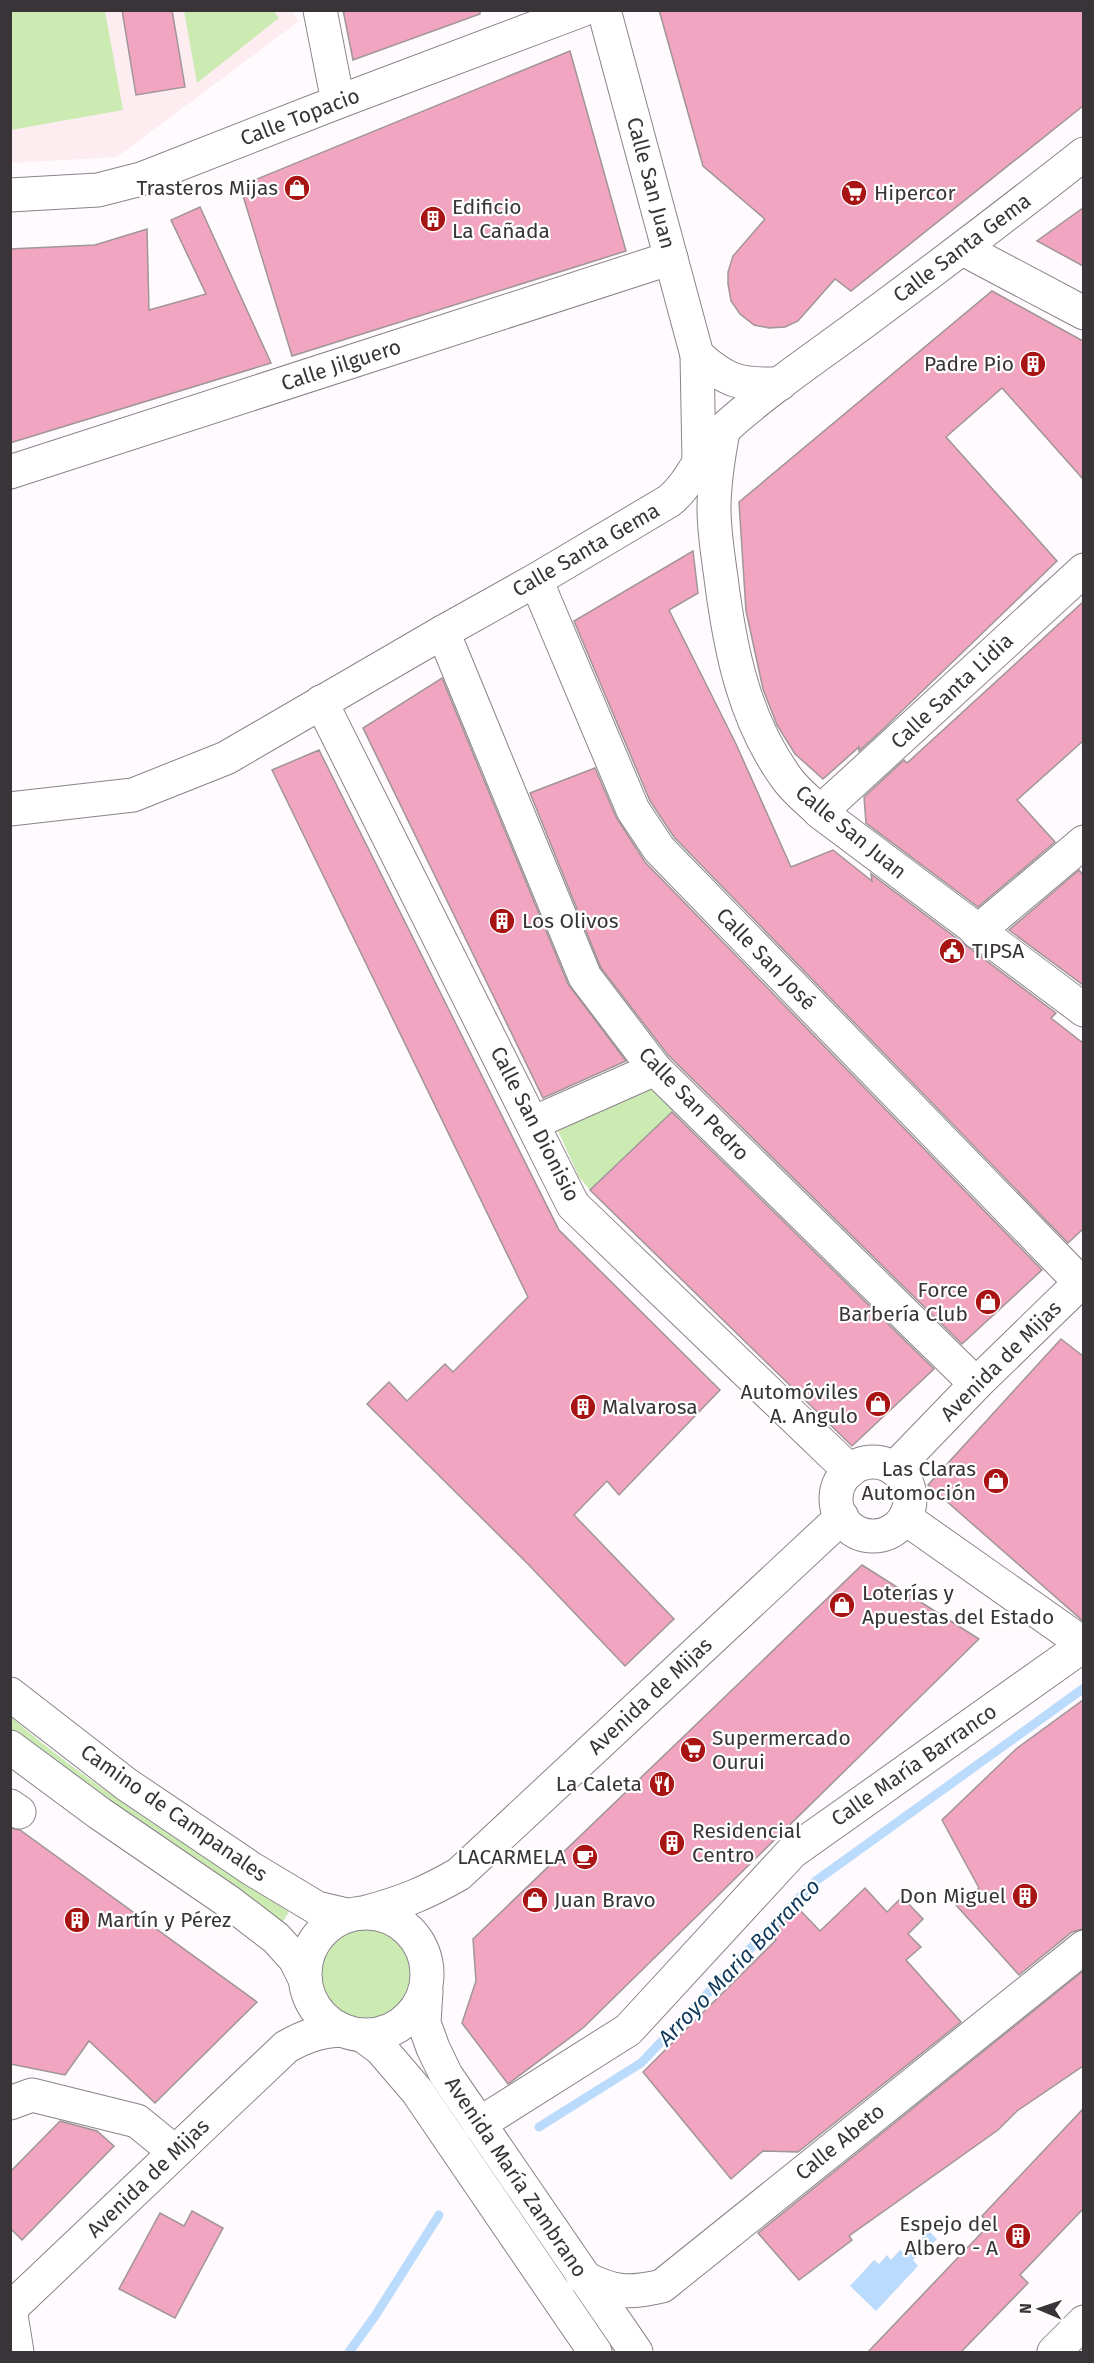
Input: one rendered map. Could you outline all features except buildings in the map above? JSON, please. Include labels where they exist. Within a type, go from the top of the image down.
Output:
[{"type":"street","points":[[320,10],[338,102]]},
{"type":"street","name":"Calle Topacio","points":[[10,195],[98,190],[141,179],[582,10]]},
{"type":"street","name":"Calle San Juan","points":[[604,10],[697,355],[699,461]]},
{"type":"street","name":"Calle Santa Gema","points":[[10,809],[133,795],[226,758],[536,580],[678,494],[699,461],[723,430],[780,384],[963,249],[1083,154]]},
{"type":"street","points":[[963,249],[1083,313]]},
{"type":"street","name":"Calle Jilguero","points":[[10,472],[671,258]]},
{"type":"street","points":[[697,355],[714,370],[730,379],[749,385],[780,384]]},
{"type":"street","name":"Calle San Juan","points":[[723,430],[716,469],[714,511],[726,614],[737,671],[751,713],[770,751],[789,781],[820,813],[1083,1010]]},
{"type":"street","points":[[678,494],[698,495],[714,511]]},
{"type":"street","name":"Calle Santa Lidia","points":[[820,813],[1083,570]]},
{"type":"street","name":"Calle San José","points":[[536,580],[633,810],[659,849],[1082,1280]]},
{"type":"street","name":"Calle San Pedro","points":[[443,632],[585,978],[655,1069],[976,1384]]},
{"type":"street","name":"Calle San Dionisio","points":[[321,702],[573,1205],[850,1471]]},
{"type":"street","points":[[977,932],[1083,842]]},
{"type":"street","points":[[533,1123],[655,1069]]},
{"type":"street","name":"Avenida de Mijas","points":[[894,1469],[976,1384],[1082,1280]]},
{"type":"street","points":[[876,1462],[894,1469],[905,1480],[909,1490],[910,1501],[905,1518],[895,1529],[875,1537],[854,1531],[842,1517],[837,1500],[838,1488],[850,1471],[864,1464],[876,1462]]},
{"type":"street","name":"Avenida de Mijas","points":[[357,1913],[401,1903],[424,1894],[459,1874],[842,1517]]},
{"type":"street","points":[[905,1518],[1083,1644]]},
{"type":"street","name":"Calle María Barranco","points":[[479,2124],[628,2030],[792,1852],[1083,1644]]},
{"type":"street","name":"Camino de Campanales","points":[[10,1694],[126,1784],[252,1869],[316,1908],[357,1913]]},
{"type":"street","name":"Camino de Campanales","points":[[10,1747],[89,1806],[229,1902],[276,1938],[294,1959],[306,1982]]},
{"type":"street","name":"Avenida de Mijas","points":[[427,1981],[431,1931],[438,1906],[459,1874]]},
{"type":"street","points":[[357,1913],[385,1915],[402,1923],[415,1936],[424,1952],[427,1981],[416,2010],[403,2023],[386,2032],[352,2032],[328,2022],[316,2010],[306,1982],[307,1959],[315,1940],[329,1925],[357,1913]]},
{"type":"street","name":"Calle Abeto","points":[[583,2277],[604,2288],[621,2291],[638,2292],[662,2286],[1083,1947]]},
{"type":"street","name":"Avenida María Zambrano","points":[[427,1981],[424,2023],[446,2075],[636,2352]]},
{"type":"street","name":"Avenida de Mijas","points":[[286,2048],[296,2025],[306,1982]]},
{"type":"street","name":"Avenida de Mijas","points":[[10,2309],[286,2048],[305,2036],[322,2031],[352,2032]]},
{"type":"street","name":"Avenida María Zambrano","points":[[352,2032],[381,2049],[417,2091],[595,2352]]},
{"type":"street","points":[[10,2103],[32,2095],[138,2121],[175,2152]]},
{"type":"street","points":[[10,2309],[17,2352]]},
{"type":"street","points":[[1054,2352],[1083,2322]]},
{"type":"shaded area","points":[[291,10],[299,21],[117,157],[11,163],[11,11]]},
{"type":"green space","points":[[11,10],[105,11],[123,110],[11,130]]},
{"type":"green space","points":[[184,11],[274,11],[279,18],[197,83]]},
{"type":"green space","points":[[648,1081],[675,1109],[590,1190],[579,1177],[558,1131]]},
{"type":"green space","points":[[10,1716],[111,1794],[289,1912],[282,1923],[11,1731]]},
{"type":"green space","points":[[366,1930],[391,1937],[403,1949],[410,1974],[403,1999],[391,2011],[366,2018],[341,2011],[329,1999],[322,1974],[329,1949],[341,1937]]},
{"type":"water","points":[[928,2230],[937,2239],[921,2256],[918,2254],[913,2260],[918,2266],[876,2311],[850,2286],[874,2260],[879,2264],[887,2255],[891,2260],[900,2250],[908,2257],[914,2250],[912,2248]]},
{"type":"waterway","name":"Arroyo Maria Barranco","points":[[539,2127],[641,2063],[813,1883],[1084,1688]]},
{"type":"waterway","name":"Arroyo Maria Barranco","points":[[349,2352],[375,2316],[439,2215]]},
{"type":"place","name":"Trasteros Mijas","points":[[297,188]]},
{"type":"place","name":"Hipercor","points":[[854,193]]},
{"type":"place","name":"Edificio La Cañada","points":[[433,219]]},
{"type":"place","name":"Padre Pio","points":[[1033,364]]},
{"type":"place","name":"Los Olivos","points":[[502,921]]},
{"type":"place","name":"TIPSA","points":[[952,951]]},
{"type":"place","name":"Force Barbería Club","points":[[988,1302]]},
{"type":"place","name":"Automóviles A. Angulo","points":[[878,1404]]},
{"type":"place","name":"Malvarosa","points":[[583,1407]]},
{"type":"place","name":"Las Claras Automoción","points":[[996,1481]]},
{"type":"place","name":"Loterías y Apuestas del Estado","points":[[842,1605]]},
{"type":"place","name":"Supermercado Ourui","points":[[693,1750]]},
{"type":"place","name":"La Caleta","points":[[662,1784]]},
{"type":"place","name":"Residencial Centro","points":[[672,1843]]},
{"type":"place","name":"LACARMELA","points":[[585,1857]]},
{"type":"place","name":"Don Miguel","points":[[1025,1896]]},
{"type":"place","name":"Juan Bravo","points":[[535,1900]]},
{"type":"place","name":"Martín y Pérez","points":[[77,1920]]},
{"type":"place","name":"Espejo del Albero - A","points":[[1018,2236]]}]
